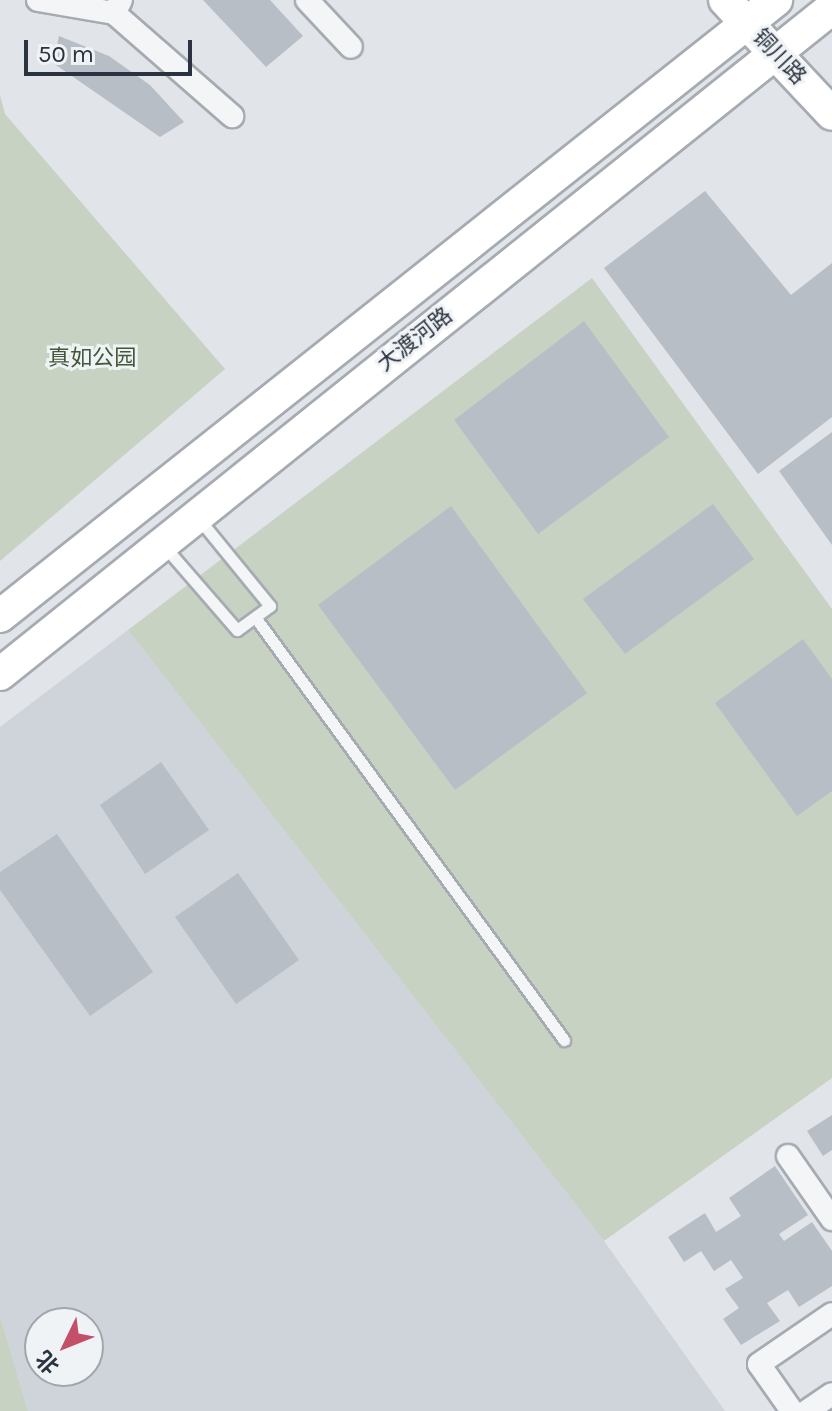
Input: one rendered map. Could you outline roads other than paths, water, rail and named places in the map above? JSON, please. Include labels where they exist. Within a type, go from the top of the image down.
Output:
[{"type":"main road","name":"铜川路","points":[[725,0],[749,12],[776,54],[832,114]]},
{"type":"main road","name":"大渡河路","points":[[0,616],[749,12],[776,0]]},
{"type":"main road","name":"大渡河路","points":[[0,674],[832,8]]},
{"type":"street","points":[[38,0],[118,6],[232,116]]},
{"type":"street","points":[[307,0],[351,47]]},
{"type":"street","points":[[788,1156],[832,1219]]},
{"type":"street","points":[[792,1411],[759,1364],[832,1314]]},
{"type":"street","points":[[807,1411],[832,1394]]},
{"type":"lane","points":[[162,543],[237,630],[270,606],[197,515]]},
{"type":"lane","points":[[255,617],[564,1040]]},
{"type":"park label","name":"真如公园","points":[[92,359]]}]
